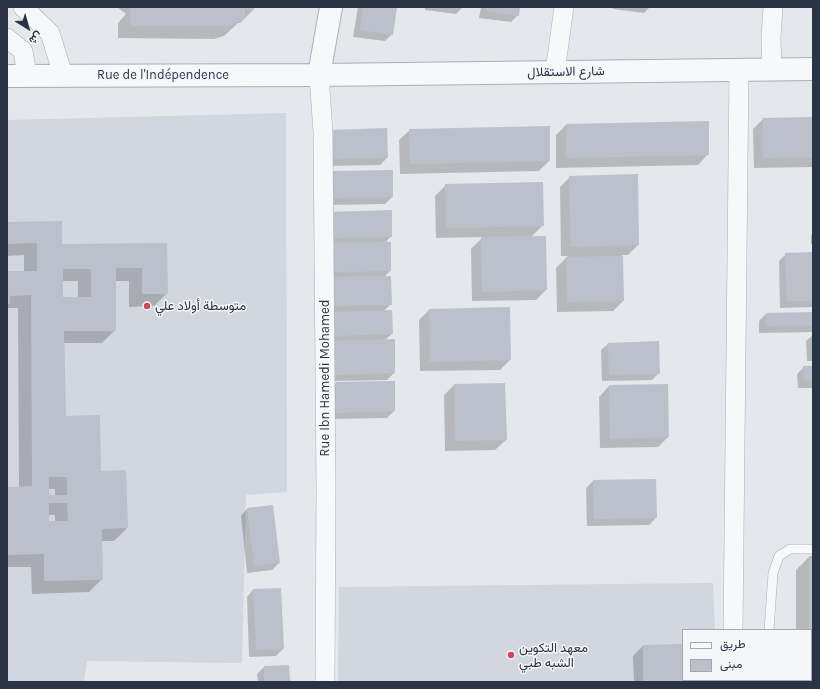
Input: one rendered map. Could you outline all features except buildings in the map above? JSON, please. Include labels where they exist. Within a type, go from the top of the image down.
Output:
[{"type":"street","points":[[23,7],[50,34],[63,75]]},
{"type":"street","points":[[319,75],[331,7]]},
{"type":"street","points":[[555,72],[564,7]]},
{"type":"street","points":[[772,70],[771,37],[773,7]]},
{"type":"street","points":[[7,38],[22,51],[17,75]]},
{"type":"street","name":"شارع الاستقلال","points":[[319,75],[813,69]]},
{"type":"street","points":[[733,629],[739,70]]},
{"type":"street","name":"Rue de l'Indépendence","points":[[17,75],[319,75]]},
{"type":"street","name":"Rue Ibn Hamedi Mohamed","points":[[319,75],[324,140],[326,490],[325,682]]},
{"type":"lane","points":[[769,629],[773,573],[779,556],[790,549],[813,550]]},
{"type":"shaded area","name":"متوسطة أولاد علي","points":[[286,113],[287,492],[246,495],[242,663],[87,661],[84,682],[7,682],[7,120]]},
{"type":"shaded area","name":"معهد التكوين الشبه طبي","points":[[713,583],[715,629],[682,629],[682,681],[717,682],[338,682],[339,587]]},
{"type":"place","name":"متوسطة أولاد علي","points":[[147,306]]},
{"type":"place","name":"معهد التكوين الشبه طبي","points":[[511,655]]}]
